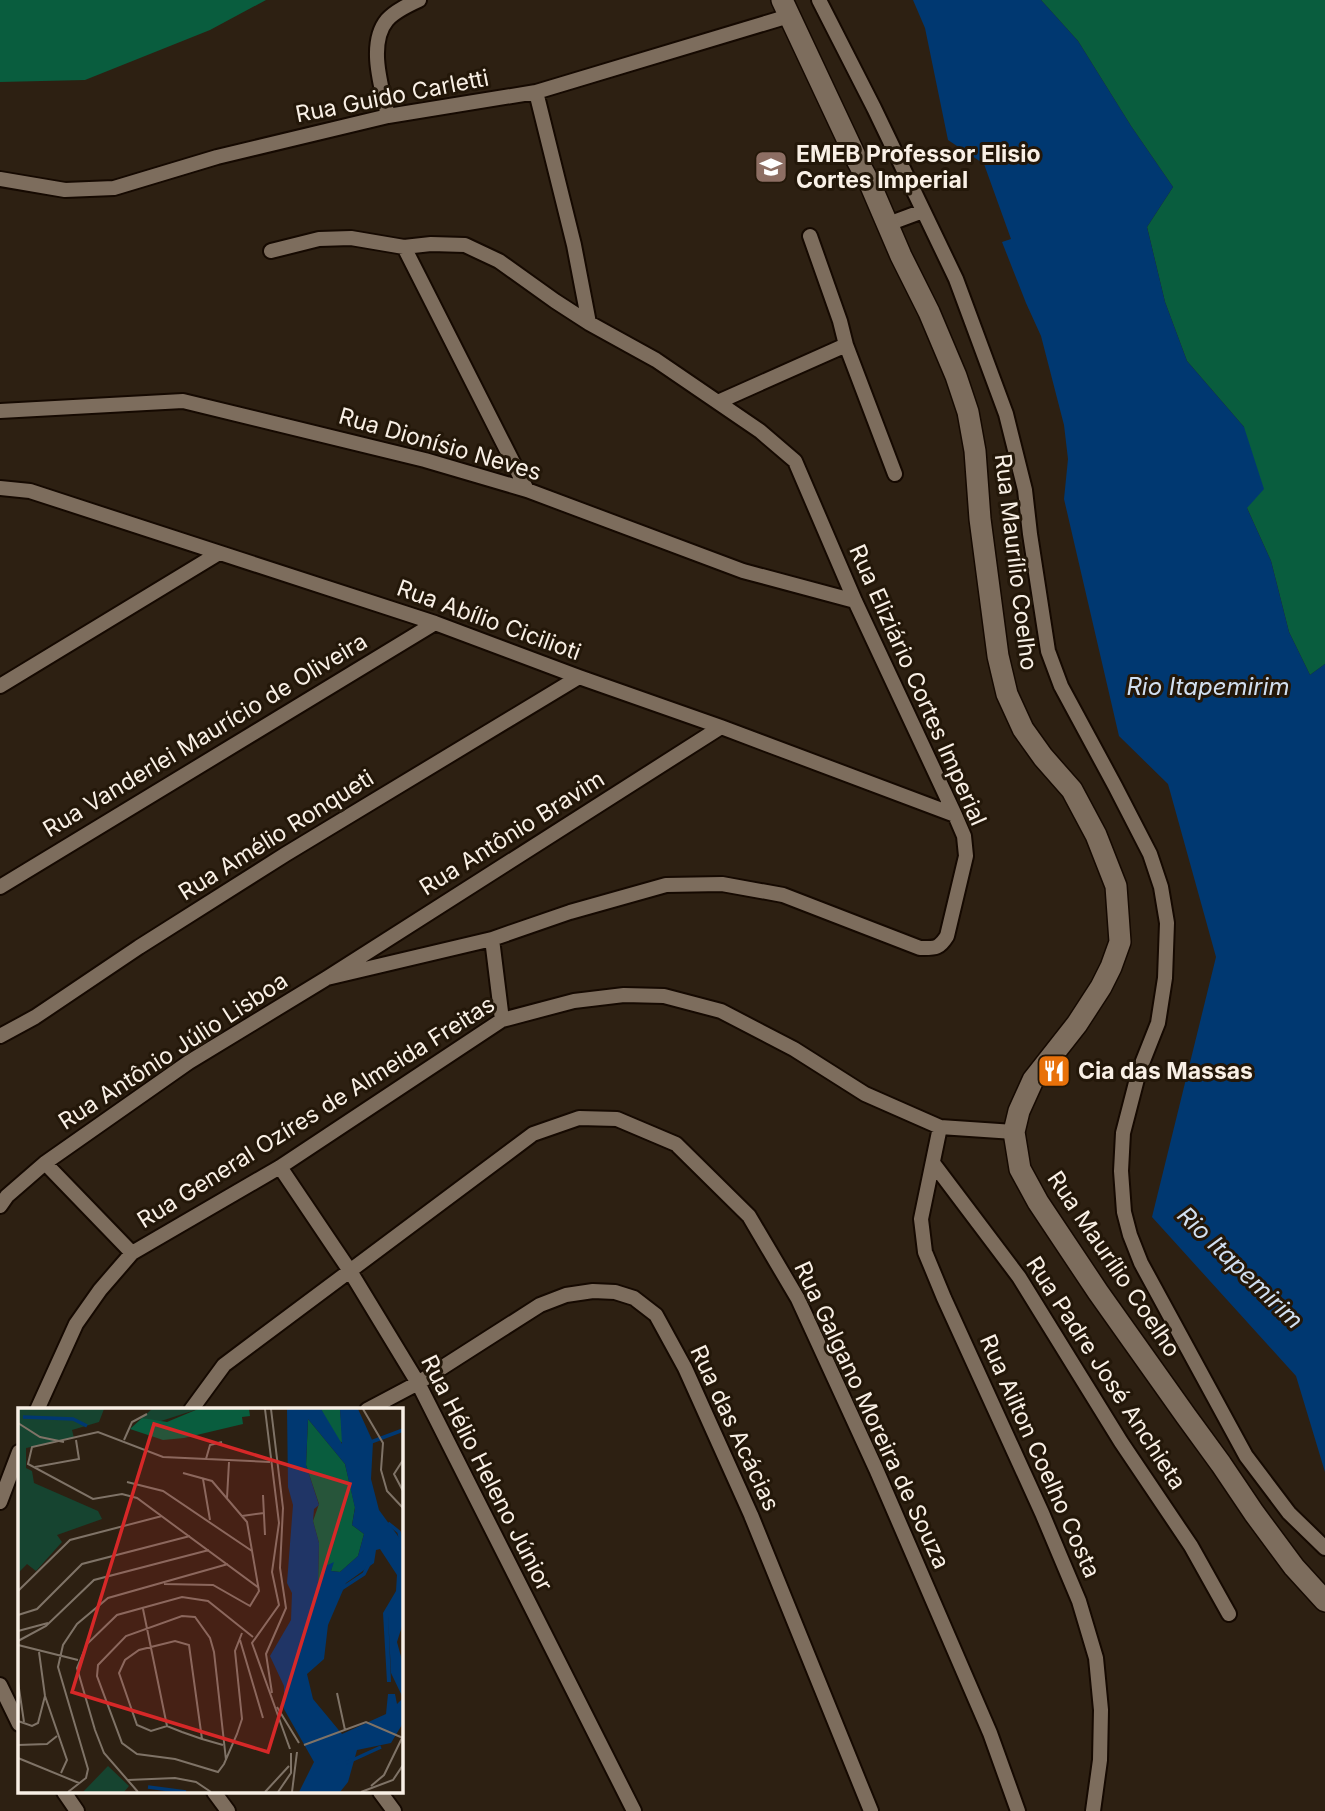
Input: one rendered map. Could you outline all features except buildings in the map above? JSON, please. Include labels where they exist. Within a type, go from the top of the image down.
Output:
[{"type":"main road","name":"Rua Maurílio Coelho","points":[[785,8],[871,186],[951,363],[968,412],[975,451],[980,519],[998,656],[1007,694],[1023,729],[1072,790],[1096,835],[1116,887],[1120,942],[1111,967],[1077,1024],[1033,1080],[1019,1111],[1014,1132],[1020,1169],[1038,1202],[1254,1513],[1294,1567],[1325,1601]]},
{"type":"street","points":[[388,116],[376,63],[378,41],[386,22],[398,11],[419,0]]},
{"type":"street","points":[[819,0],[956,279],[1006,414],[1025,490],[1048,651],[1060,686],[1150,854],[1161,887],[1167,923],[1165,978],[1158,1023],[1139,1071],[1123,1133],[1124,1212],[1130,1235],[1141,1263],[1246,1456],[1289,1513],[1325,1548]]},
{"type":"street","name":"Rua Guido Carletti","points":[[0,179],[65,190],[114,188],[217,157],[388,116],[536,92],[785,8]]},
{"type":"street","points":[[536,92],[574,245],[589,323]]},
{"type":"street","points":[[888,224],[923,211]]},
{"type":"street","points":[[810,236],[846,345],[895,474]]},
{"type":"street","name":"Rua Eliziário Cortes Imperial","points":[[271,251],[319,239],[351,238],[404,247],[431,244],[465,245],[499,261],[589,323],[656,359],[760,431],[794,461],[855,601],[964,836],[966,856],[947,936],[942,945],[934,948],[920,948],[783,895],[722,884],[666,885],[570,912],[492,939],[327,978]]},
{"type":"street","points":[[404,247],[527,491]]},
{"type":"street","points":[[718,402],[846,345]]},
{"type":"street","name":"Rua Dionísio Neves","points":[[0,411],[183,401],[403,454],[527,491],[743,571],[855,601]]},
{"type":"street","name":"Rua Abílio Cicilioti","points":[[0,488],[30,491],[435,623],[955,816]]},
{"type":"street","points":[[0,686],[219,553]]},
{"type":"street","name":"Rua Vanderlei Maurício de Oliveira","points":[[0,887],[435,623]]},
{"type":"street","name":"Rua Amélio Ronqueti","points":[[0,1036],[35,1017],[286,854],[579,677]]},
{"type":"street","name":"Rua Antônio Bravim","points":[[327,978],[721,727]]},
{"type":"street","points":[[492,939],[502,1020]]},
{"type":"street","name":"Rua Antônio Júlio Lisboa","points":[[0,1206],[7,1196],[45,1163],[189,1062],[327,978]]},
{"type":"street","name":"Rua General Ozíres de Almeida Freitas","points":[[38,1408],[76,1324],[132,1252],[280,1167],[502,1020],[574,1001],[624,995],[664,996],[722,1011],[794,1049],[865,1094],[940,1127],[1014,1132]]},
{"type":"street","name":"Rua Galgano Moreira de Souza","points":[[192,1408],[224,1364],[533,1134],[579,1118],[617,1119],[676,1144],[749,1216],[798,1299],[876,1469],[990,1733],[1018,1811]]},
{"type":"street","name":"Rua Ailton Coelho Costa","points":[[940,1127],[921,1219],[925,1252],[1079,1601],[1096,1658],[1101,1710],[1100,1759],[1093,1811]]},
{"type":"street","points":[[45,1163],[132,1252]]},
{"type":"street","name":"Rua Padre José Anchieta","points":[[933,1163],[1019,1277],[1121,1442],[1191,1546],[1229,1614]]},
{"type":"street","name":"Rua Hélio Heleno Júnior","points":[[280,1167],[350,1271],[418,1383],[634,1811]]},
{"type":"street","name":"Rua das Acácias","points":[[371,1408],[418,1383],[540,1305],[566,1295],[593,1291],[615,1292],[634,1298],[656,1315],[685,1368],[751,1515],[872,1811]]},
{"type":"street","points":[[0,1502],[18,1455]]},
{"type":"street","points":[[0,1685],[18,1722]]},
{"type":"street","points":[[65,1794],[77,1811]]},
{"type":"street","points":[[215,1794],[228,1811]]},
{"type":"street","points":[[381,1794],[394,1811]]},
{"type":"green space","points":[[0,0],[266,0],[210,30],[85,80],[0,82]]},
{"type":"green space","points":[[1041,0],[1325,0],[1325,664],[1310,675],[1289,632],[1271,561],[1247,508],[1244,427],[1187,361],[1165,302],[1147,227],[1173,187],[1078,41]]},
{"type":"water","name":"Rio Itapemirim","points":[[913,0],[1041,0],[1078,41],[1173,187],[1147,227],[1165,302],[1187,361],[1244,427],[1264,489],[1247,508],[1271,561],[1289,632],[1310,675],[1325,664],[1325,1472],[1296,1376],[1152,1217],[1216,957],[1168,784],[1119,736],[1064,499],[1068,459],[1064,425],[1041,336],[1002,242],[1011,239],[984,164],[948,140],[925,28]]},
{"type":"place","name":"EMEB Professor Elisio Cortes Imperial","points":[[771,167]]},
{"type":"place","name":"Cia das Massas","points":[[1054,1071]]}]
